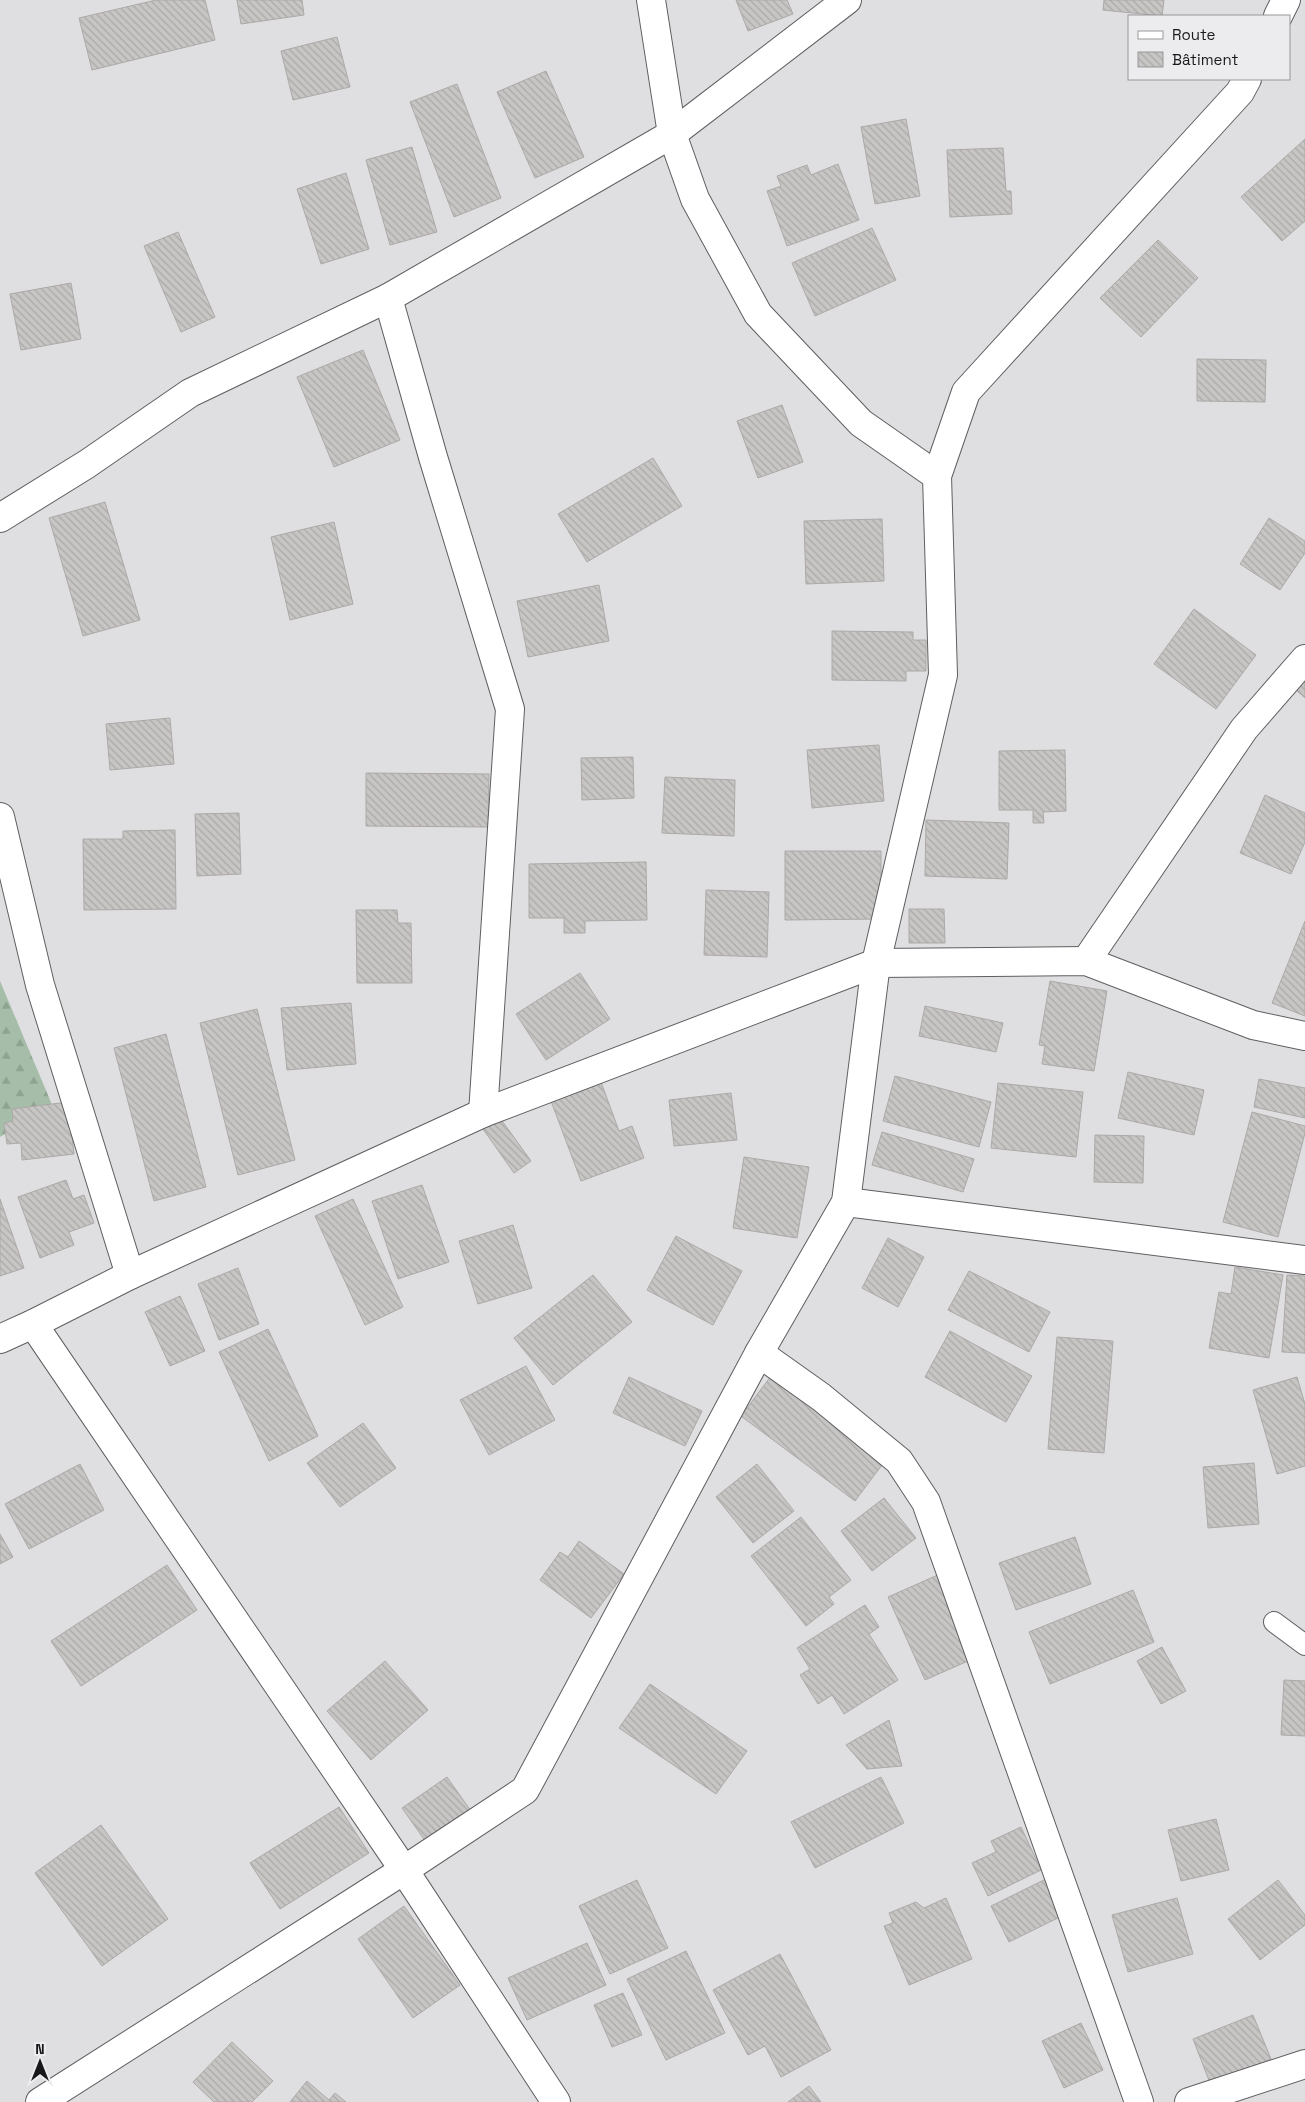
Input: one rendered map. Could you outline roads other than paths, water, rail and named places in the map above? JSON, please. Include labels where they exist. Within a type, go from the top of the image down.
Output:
[{"type":"street","points":[[651,0],[672,134],[695,199],[758,314],[861,423],[937,476]]},
{"type":"street","points":[[0,518],[87,464],[190,394],[388,298],[672,134],[847,0]]},
{"type":"street","points":[[1278,15],[1286,0]]},
{"type":"street","points":[[40,2102],[404,1870],[525,1790],[759,1353],[846,1202],[876,963],[943,675],[937,476],[966,392],[1240,92],[1246,80]]},
{"type":"street","points":[[388,298],[433,457],[510,709],[483,1114]]},
{"type":"street","points":[[1086,961],[1244,728],[1305,660]]},
{"type":"street","points":[[0,817],[40,984],[130,1275]]},
{"type":"street","points":[[0,1339],[130,1275],[483,1114],[876,963],[1086,961],[1253,1025],[1305,1036]]},
{"type":"street","points":[[846,1202],[1305,1260]]},
{"type":"street","points":[[33,1324],[404,1870],[556,2102]]},
{"type":"street","points":[[759,1353],[820,1397],[899,1461],[926,1502],[1138,2102]]},
{"type":"street","points":[[1188,2102],[1305,2064]]},
{"type":"lane","points":[[1274,1622],[1305,1645]]}]
